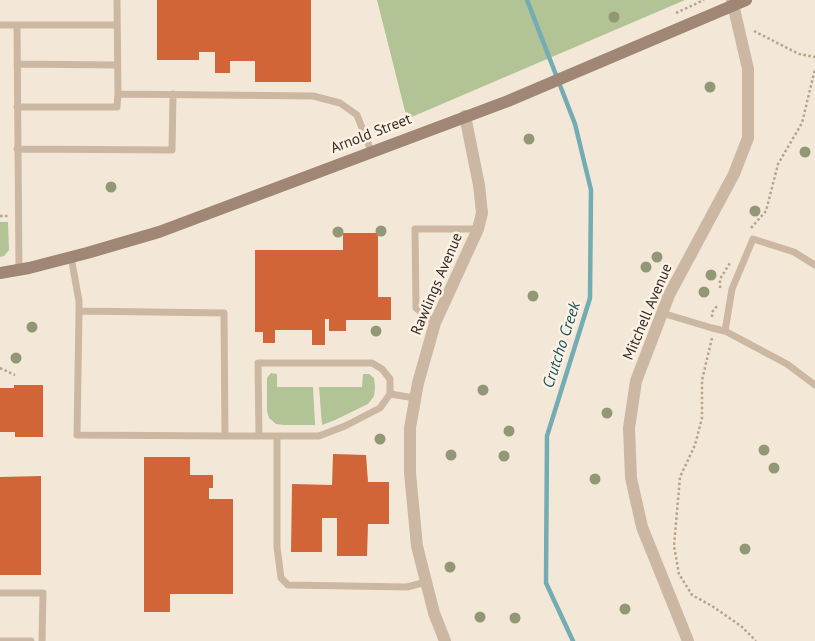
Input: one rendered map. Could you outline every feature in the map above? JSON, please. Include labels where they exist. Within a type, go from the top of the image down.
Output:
[{"type":"main road","name":"Arnold Street","points":[[0,273],[71,257],[159,232],[508,100],[607,60],[737,2]]},
{"type":"street","name":"Mitchell Avenue","points":[[688,641],[642,527],[631,478],[629,428],[636,381],[662,312],[669,295],[734,174],[748,138],[748,69],[737,2]]},
{"type":"street","name":"Rawlings Avenue","points":[[445,641],[434,613],[417,546],[410,473],[410,428],[415,398],[435,323],[478,229],[482,213],[479,185],[465,116]]},
{"type":"lane","points":[[17,108],[117,107],[117,0]]},
{"type":"lane","points":[[0,25],[117,25]]},
{"type":"lane","points":[[17,25],[19,270]]},
{"type":"lane","points":[[17,64],[117,65]]},
{"type":"lane","points":[[118,94],[313,96],[340,103],[356,115],[371,152]]},
{"type":"lane","points":[[17,149],[172,150],[173,94]]},
{"type":"lane","points":[[435,323],[416,308],[415,229],[478,229]]},
{"type":"lane","points":[[725,330],[732,289],[753,239],[794,252],[815,265]]},
{"type":"lane","points":[[71,257],[79,301],[77,435],[225,436],[259,436],[319,436],[345,426],[380,408],[390,394],[390,379],[382,369],[372,363],[258,363],[259,436]]},
{"type":"lane","points":[[79,311],[224,313],[225,436]]},
{"type":"lane","points":[[662,312],[712,328],[725,330],[787,364],[815,385]]},
{"type":"lane","points":[[390,394],[415,398]]},
{"type":"lane","points":[[276,436],[276,547],[281,578],[288,585],[407,587],[426,582]]},
{"type":"lane","points":[[0,593],[42,594],[42,641]]},
{"type":"lane","points":[[0,641],[31,641]]},
{"type":"path","points":[[754,31],[799,54],[815,57]]},
{"type":"path","points":[[747,232],[766,211],[778,164],[802,123],[815,69]]},
{"type":"path","points":[[720,294],[720,279],[734,256]]},
{"type":"path","points":[[720,302],[712,312],[712,335],[702,380],[702,418],[695,444],[680,477],[674,546],[679,574],[692,595],[741,626],[756,641]]},
{"type":"path","points":[[0,368],[14,374]]},
{"type":"green space","points":[[377,0],[685,0],[407,119]]},
{"type":"green space","points":[[0,222],[8,222],[9,250],[4,256],[0,257]]},
{"type":"green space","points":[[271,373],[277,374],[277,387],[313,387],[315,425],[276,424],[269,418],[267,411],[267,378]]},
{"type":"green space","points":[[363,374],[369,374],[374,378],[374,396],[368,404],[322,425],[319,387],[362,387]]},
{"type":"building","points":[[157,0],[311,0],[311,82],[255,82],[255,61],[230,61],[230,73],[215,73],[215,52],[199,52],[199,60],[157,60]]},
{"type":"building","points":[[343,233],[378,233],[378,297],[391,297],[391,320],[346,320],[346,331],[329,331],[329,319],[325,319],[325,345],[312,345],[312,330],[275,330],[275,343],[263,343],[263,332],[255,332],[255,250],[343,250]]},
{"type":"building","points":[[14,385],[43,385],[43,437],[15,437],[15,432],[0,432],[0,388],[14,388]]},
{"type":"building","points":[[333,454],[366,455],[368,482],[389,482],[389,524],[368,524],[367,556],[337,556],[337,518],[322,518],[322,552],[291,552],[292,484],[332,485]]},
{"type":"building","points":[[144,457],[190,457],[190,475],[213,475],[213,488],[209,488],[209,499],[233,499],[233,594],[170,594],[170,612],[144,612]]},
{"type":"building","points":[[41,476],[41,575],[0,575],[0,477]]},
{"type":"waterway","name":"Crutcho Creek","points":[[527,0],[575,124],[591,190],[590,298],[547,436],[546,583],[573,641]]}]
